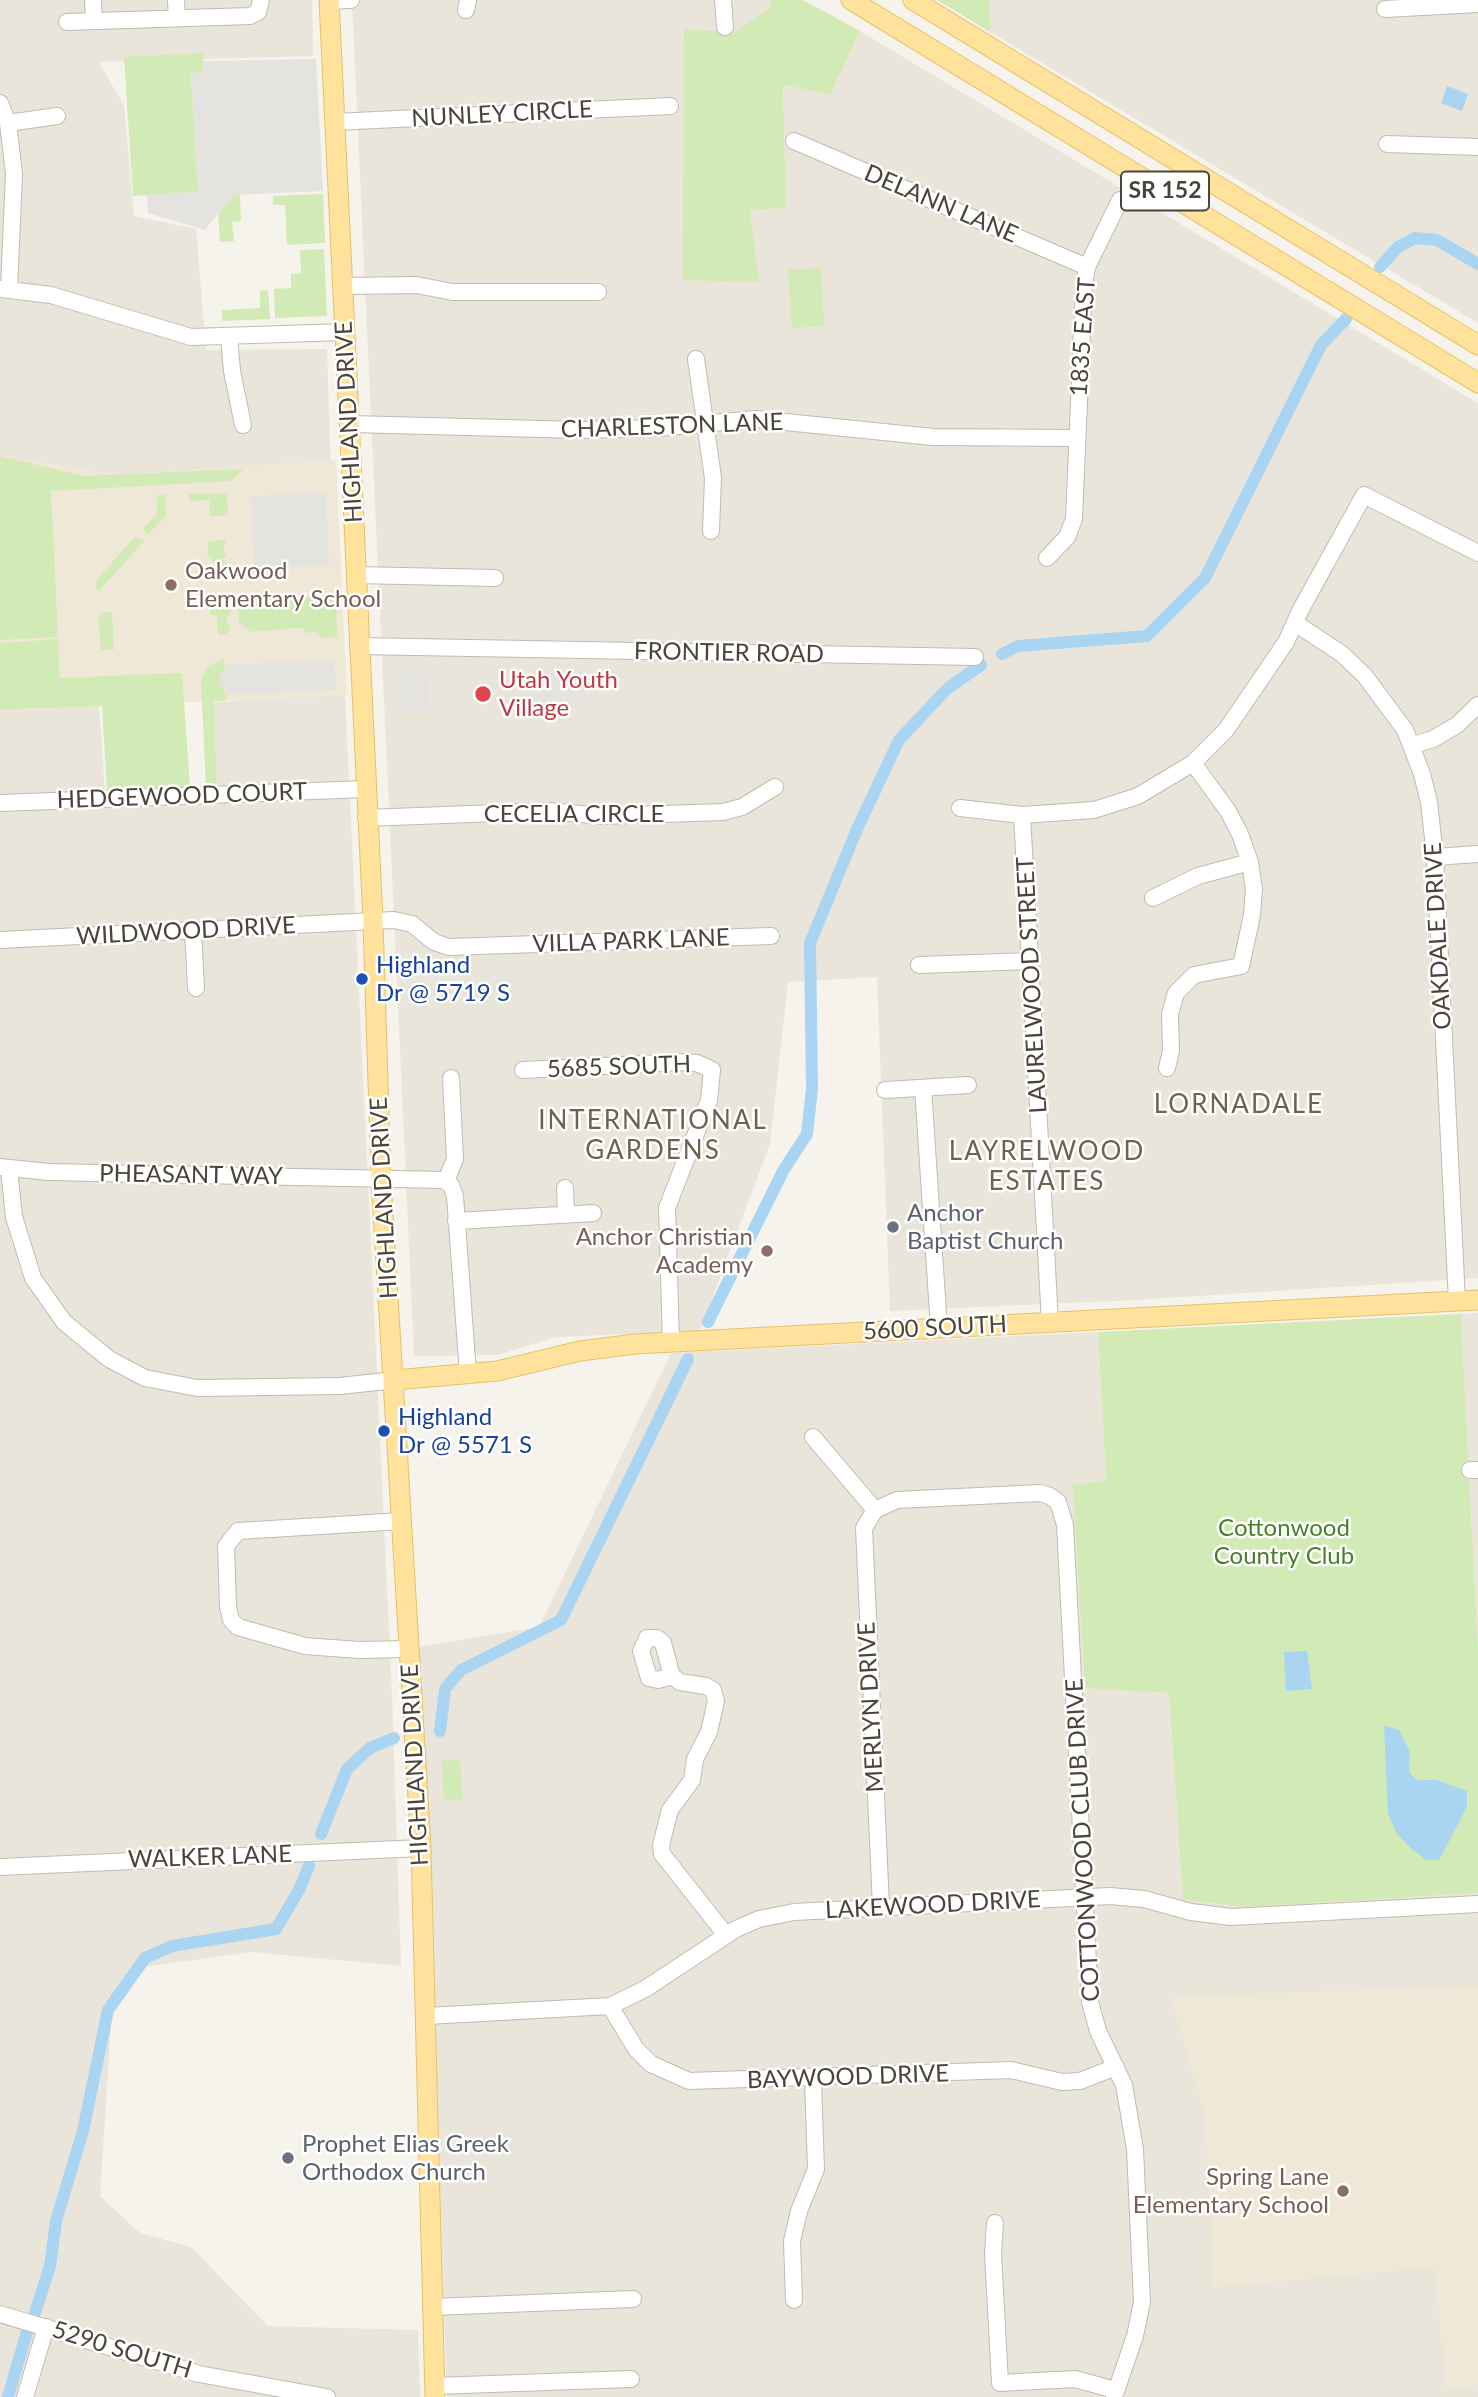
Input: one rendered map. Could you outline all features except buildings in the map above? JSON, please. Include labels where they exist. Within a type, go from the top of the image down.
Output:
[{"type":"main road","name":"HIGHLAND DRIVE","points":[[329,0],[373,921],[381,1179],[421,1848],[435,2391]]},
{"type":"main road","name":"SR 152","points":[[851,0],[1478,383]]},
{"type":"main road","name":"SR 152","points":[[913,0],[1478,345]]},
{"type":"main road","name":"5600 SOUTH","points":[[395,1380],[512,1368],[602,1347],[1478,1300]]},
{"type":"street","points":[[93,0],[94,21]]},
{"type":"street","points":[[176,0],[177,18]]},
{"type":"street","points":[[67,23],[250,16],[258,12],[261,0]]},
{"type":"street","points":[[329,0],[351,0]]},
{"type":"street","points":[[723,0],[725,27]]},
{"type":"street","points":[[1385,9],[1478,4]]},
{"type":"street","points":[[0,103],[8,123],[15,174],[4,289],[51,295],[182,335],[229,337],[345,332]]},
{"type":"street","name":"NUNLEY CIRCLE","points":[[334,122],[670,106]]},
{"type":"street","points":[[8,123],[57,116]]},
{"type":"street","name":"DELANN LANE","points":[[794,141],[1087,267]]},
{"type":"street","points":[[1387,144],[1478,147]]},
{"type":"street","name":"1835 EAST","points":[[1047,558],[1067,537],[1074,519],[1080,323],[1087,267],[1120,200]]},
{"type":"street","points":[[342,286],[417,285],[452,292],[598,292]]},
{"type":"street","points":[[229,337],[232,371],[243,425]]},
{"type":"street","points":[[696,359],[713,490],[710,531]]},
{"type":"street","name":"CHARLESTON LANE","points":[[351,424],[580,430],[763,419],[933,437],[1077,438]]},
{"type":"street","points":[[960,808],[1022,815],[1064,814],[1115,804],[1166,782],[1193,763],[1226,730],[1247,703],[1295,624],[1364,495],[1478,554]]},
{"type":"street","points":[[355,575],[495,578]]},
{"type":"street","name":"OAKDALE DRIVE","points":[[1295,624],[1342,654],[1365,676],[1392,709],[1413,745],[1429,802],[1435,858],[1457,1301]]},
{"type":"street","name":"FRONTIER ROAD","points":[[358,646],[975,657]]},
{"type":"street","points":[[1413,745],[1433,739],[1457,725],[1478,705]]},
{"type":"street","points":[[1167,1068],[1171,1051],[1172,1001],[1183,984],[1205,971],[1241,966],[1252,915],[1254,890],[1250,862],[1228,811],[1193,763]]},
{"type":"street","name":"CECELIA CIRCLE","points":[[366,818],[549,811],[603,816],[723,812],[742,807],[775,787]]},
{"type":"street","name":"HEDGEWOOD COURT","points":[[0,803],[365,789]]},
{"type":"street","name":"LAURELWOOD STREET","points":[[1022,815],[1050,1322]]},
{"type":"street","points":[[1435,858],[1478,854]]},
{"type":"street","points":[[1153,898],[1198,876],[1250,862]]},
{"type":"street","name":"WILDWOOD DRIVE","points":[[0,940],[373,921]]},
{"type":"street","name":"VILLA PARK LANE","points":[[373,921],[407,922],[434,942],[450,947],[771,936]]},
{"type":"street","points":[[193,930],[196,988]]},
{"type":"street","points":[[919,965],[1030,961]]},
{"type":"street","name":"5685 SOUTH","points":[[523,1070],[682,1062],[697,1063],[712,1070],[709,1100],[667,1208],[671,1342]]},
{"type":"street","points":[[451,1078],[455,1157],[446,1181],[454,1193],[468,1374]]},
{"type":"street","points":[[885,1090],[968,1085]]},
{"type":"street","points":[[923,1088],[939,1328]]},
{"type":"street","points":[[5,1168],[14,1217],[33,1278],[54,1310],[76,1334],[117,1364],[157,1381],[205,1388],[340,1386],[395,1380]]},
{"type":"street","name":"PHEASANT WAY","points":[[5,1168],[446,1181]]},
{"type":"street","points":[[565,1188],[566,1215]]},
{"type":"street","points":[[456,1221],[593,1213]]},
{"type":"street","points":[[813,1437],[875,1510]]},
{"type":"street","name":"COTTONWOOD CLUB DRIVE","points":[[875,1510],[897,1500],[1040,1493],[1058,1502],[1065,1525],[1093,2018],[1116,2067],[1133,2131],[1142,2287],[1138,2327],[1114,2393]]},
{"type":"street","name":"MERLYN DRIVE","points":[[875,1510],[864,1528],[862,1538],[881,1907]]},
{"type":"street","points":[[402,1521],[238,1531],[231,1535],[226,1546],[228,1608],[231,1620],[238,1627],[305,1646],[359,1650],[409,1648]]},
{"type":"street","points":[[672,1676],[680,1682],[710,1688],[715,1693],[716,1704],[709,1732],[695,1759],[692,1780],[670,1810],[661,1845],[662,1854],[726,1935]]},
{"type":"street","name":"WALKER LANE","points":[[0,1867],[421,1848]]},
{"type":"street","name":"LAKEWOOD DRIVE","points":[[426,2016],[610,2006],[645,1989],[747,1923],[782,1914],[1085,1897],[1133,1897],[1191,1912],[1231,1917],[1478,1904]]},
{"type":"street","name":"BAYWOOD DRIVE","points":[[610,2006],[636,2049],[651,2064],[671,2076],[689,2081],[711,2083],[1011,2070],[1071,2081],[1116,2067]]},
{"type":"street","points":[[794,2300],[792,2241],[799,2211],[816,2169],[813,2079]]},
{"type":"street","points":[[995,2223],[993,2254],[1000,2382],[1075,2379],[1114,2393]]},
{"type":"street","points":[[433,2307],[633,2299]]},
{"type":"street","name":"5290 SOUTH","points":[[0,2314],[199,2374],[327,2397]]},
{"type":"street","points":[[25,2397],[35,2324]]},
{"type":"street","points":[[435,2391],[631,2379]]},
{"type":"shaded area","points":[[0,0],[312,0],[313,56],[99,62],[124,106],[134,216],[196,229],[206,350],[327,349],[331,476],[84,477],[0,456]]},
{"type":"shaded area","points":[[352,0],[771,0],[769,9],[735,32],[685,29],[750,210],[786,208],[783,83],[830,95],[860,31],[1478,403],[1478,1278],[1136,1300],[890,1311],[877,977],[788,982],[770,1144],[700,1331],[556,1337],[497,1355],[414,1356]]},
{"type":"shaded area","points":[[989,0],[1478,0],[1478,323],[990,32]]},
{"type":"shaded area","points":[[316,59],[323,191],[233,195],[205,230],[148,213],[147,195],[198,192],[191,74],[203,72],[203,61]]},
{"type":"shaded area","name":"Oakwood Elementary School","points":[[0,455],[118,475],[336,460],[347,695],[0,711]]},
{"type":"shaded area","points":[[326,492],[329,565],[254,569],[251,496]]},
{"type":"shaded area","points":[[334,659],[336,690],[227,695],[226,687],[221,687],[220,674],[225,673],[225,665]]},
{"type":"shaded area","points":[[427,667],[429,711],[399,712],[397,668]]},
{"type":"shaded area","points":[[584,671],[586,707],[532,710],[530,674]]},
{"type":"shaded area","points":[[345,694],[392,1695],[401,1966],[252,1952],[143,1967],[112,2009],[100,2196],[140,2233],[191,2247],[268,2326],[418,2330],[420,2397],[0,2397],[0,711],[99,706],[105,792],[217,787],[214,702]]},
{"type":"shaded area","points":[[1478,1313],[1478,1650],[1461,1314]]},
{"type":"shaded area","points":[[1098,1332],[1106,1480],[1074,1485],[1085,1687],[1169,1693],[1183,1900],[1246,1907],[1478,1893],[1478,2397],[447,2397],[418,1647],[539,1627],[671,1353]]},
{"type":"shaded area","name":"Spring Lane Elementary School","points":[[1478,1986],[1478,2385],[1446,2388],[1435,2267],[1213,2287],[1205,2115],[1171,1997]]},
{"type":"green space","points":[[771,0],[803,0],[860,31],[830,95],[783,84],[786,208],[750,210],[759,282],[683,280],[684,29],[735,32],[769,9]]},
{"type":"green space","points":[[937,0],[989,0],[990,32]]},
{"type":"green space","points":[[203,53],[203,72],[191,74],[198,192],[133,196],[124,57]]},
{"type":"green space","points":[[323,194],[325,243],[287,245],[285,205],[273,205],[273,196]]},
{"type":"green space","points":[[233,195],[240,195],[241,221],[232,222],[234,241],[220,242],[218,214]]},
{"type":"green space","points":[[324,249],[327,316],[275,318],[274,289],[291,288],[291,274],[301,273],[300,250]]},
{"type":"green space","points":[[821,268],[824,326],[792,328],[788,270]]},
{"type":"green space","points":[[268,290],[270,319],[222,321],[222,310],[260,308],[260,291]]},
{"type":"green space","points":[[0,456],[84,476],[243,469],[232,481],[51,491],[58,637],[0,640]]},
{"type":"green space","points":[[227,493],[228,515],[210,516],[209,500],[189,501],[189,494]]},
{"type":"green space","points":[[158,495],[165,495],[166,516],[147,535],[143,528],[156,515]]},
{"type":"green space","points":[[135,537],[144,541],[99,591],[96,588],[97,579]]},
{"type":"green space","points":[[226,540],[223,548],[227,556],[223,559],[227,564],[224,578],[220,576],[219,566],[207,556],[209,541]]},
{"type":"green space","points":[[336,594],[337,637],[321,638],[315,632],[305,633],[304,629],[297,628],[251,632],[239,622],[239,609],[246,600]]},
{"type":"green space","points":[[222,604],[230,607],[230,614],[226,619],[231,629],[226,634],[218,635],[217,615],[210,615],[210,607]]},
{"type":"green space","points":[[112,612],[114,650],[101,650],[98,618],[101,613]]},
{"type":"green space","points":[[58,639],[60,678],[182,673],[190,787],[107,790],[102,706],[0,710],[0,643]]},
{"type":"green space","points":[[224,659],[225,672],[220,673],[227,700],[214,701],[217,786],[206,786],[201,681],[208,666]]},
{"type":"green space","name":"Cottonwood Country Club","points":[[1461,1314],[1478,1650],[1478,1893],[1246,1907],[1183,1900],[1169,1693],[1085,1688],[1073,1485],[1106,1480],[1098,1332]]},
{"type":"green space","points":[[460,1760],[462,1799],[444,1800],[442,1761]]},
{"type":"water","points":[[1447,86],[1468,94],[1462,111],[1441,103]]},
{"type":"water","points":[[1307,1651],[1312,1689],[1286,1691],[1284,1652]]},
{"type":"water","points":[[1384,1725],[1399,1730],[1410,1752],[1409,1772],[1417,1780],[1436,1780],[1467,1791],[1467,1807],[1439,1860],[1426,1860],[1412,1849],[1397,1834],[1388,1814]]},
{"type":"waterway","points":[[1380,267],[1398,247],[1415,238],[1437,240],[1478,264]]},
{"type":"waterway","points":[[1002,654],[1018,646],[1147,636],[1205,578],[1321,345],[1346,319]]},
{"type":"waterway","points":[[708,1322],[783,1171],[807,1134],[812,1089],[810,943],[858,827],[899,740],[947,689],[981,665]]},
{"type":"waterway","points":[[440,1731],[445,1689],[461,1670],[561,1620],[688,1359]]},
{"type":"waterway","points":[[321,1834],[347,1769],[370,1748],[394,1738]]},
{"type":"waterway","points":[[34,2316],[50,2266],[56,2221],[83,2131],[108,2010],[145,1958],[172,1946],[276,1929],[299,1890],[309,1866]]},
{"type":"waterway","points":[[8,2397],[28,2328]]},
{"type":"place","name":"Oakwood Elementary School","points":[[171,585]]},
{"type":"place","name":"Utah Youth Village","points":[[483,694]]},
{"type":"place","name":"Highland Dr @ 5719 S","points":[[362,979]]},
{"type":"place","name":"Anchor Baptist Church","points":[[893,1227]]},
{"type":"place","name":"Anchor Christian Academy","points":[[767,1251]]},
{"type":"place","name":"Highland Dr @ 5571 S","points":[[384,1431]]},
{"type":"place","name":"Prophet Elias Greek Orthodox Church","points":[[288,2158]]},
{"type":"place","name":"Spring Lane Elementary School","points":[[1343,2191]]},
{"type":"district","name":"LORNADALE","points":[[1239,1105]]},
{"type":"district","name":"INTERNATIONAL GARDENS","points":[[653,1136]]},
{"type":"district","name":"LAYRELWOOD ESTATES","points":[[1047,1167]]}]
